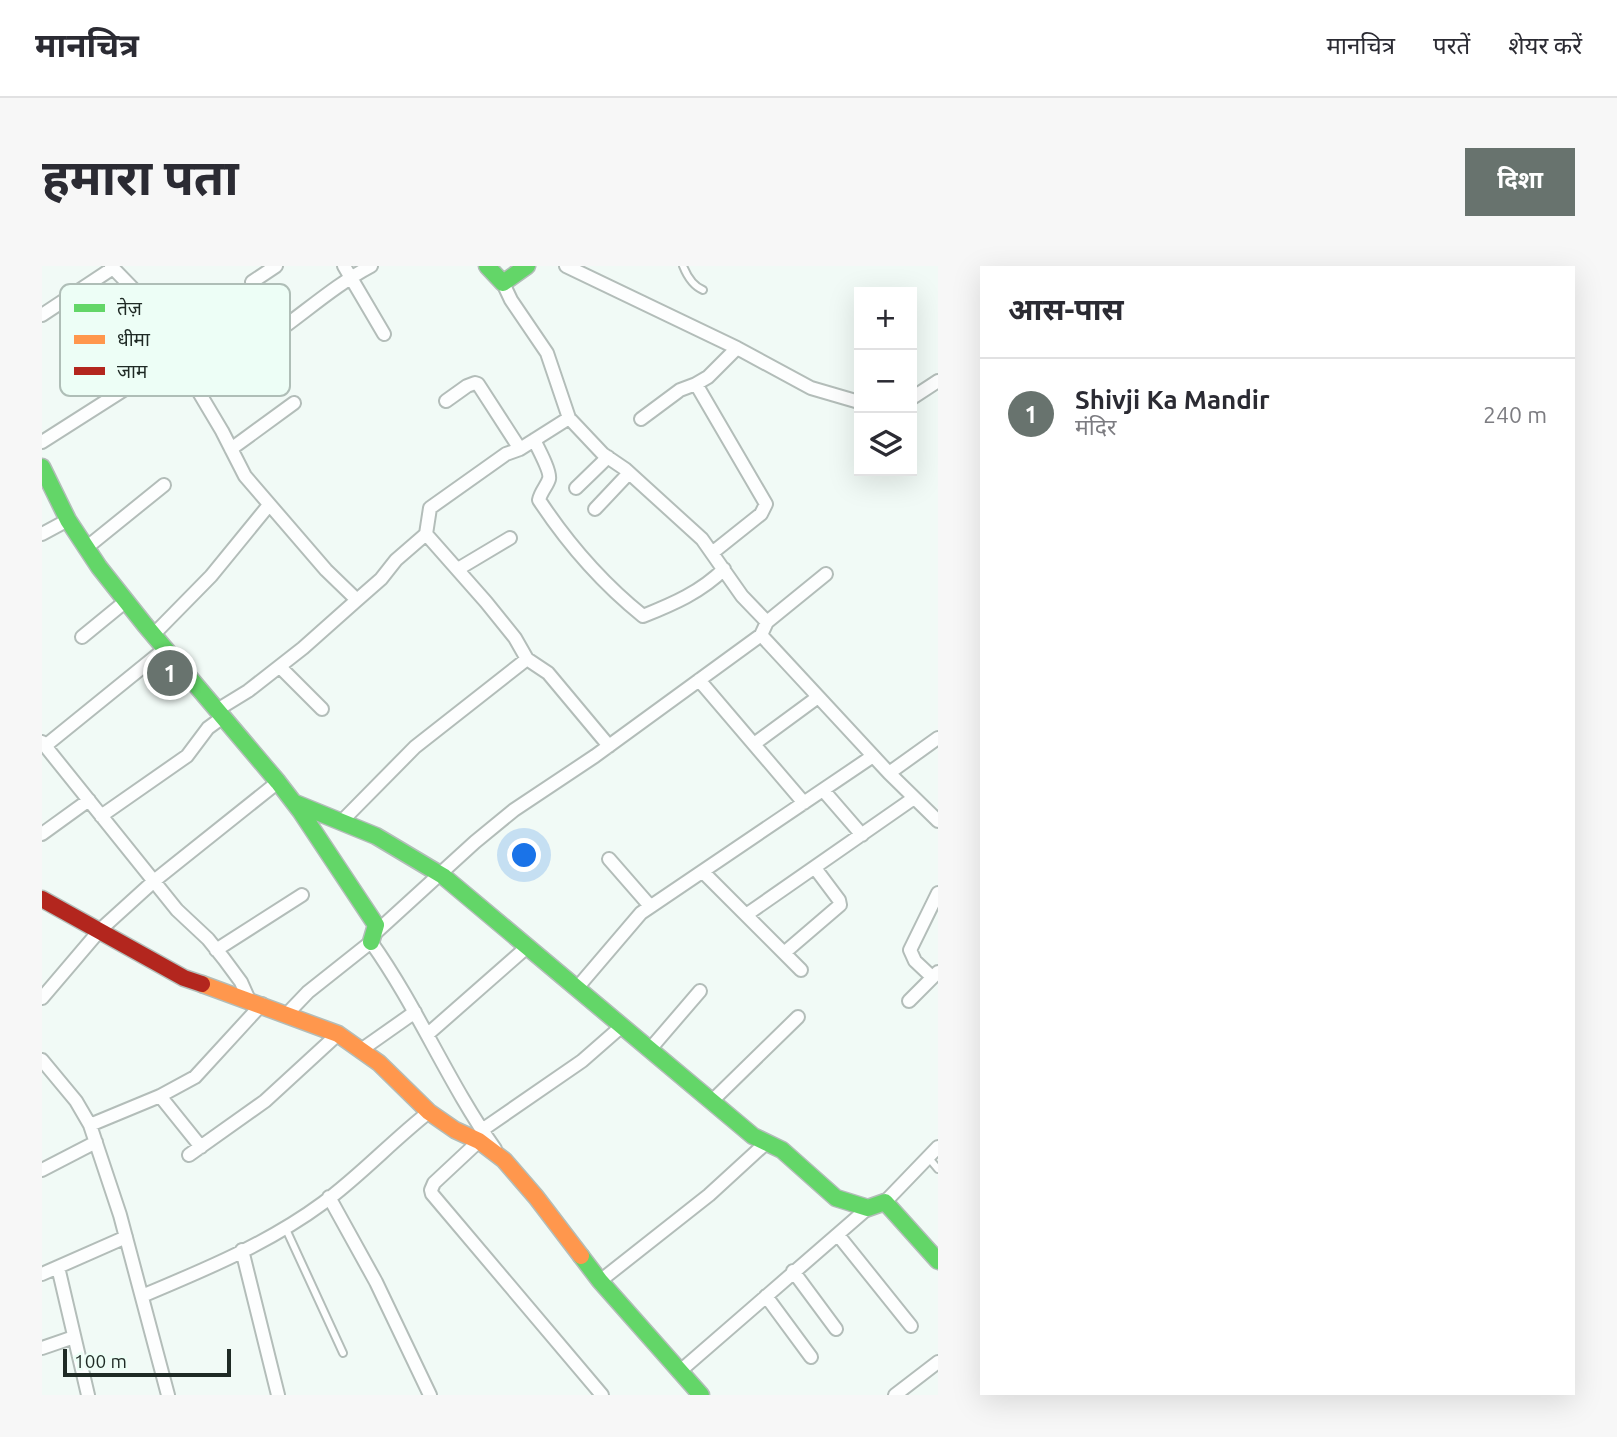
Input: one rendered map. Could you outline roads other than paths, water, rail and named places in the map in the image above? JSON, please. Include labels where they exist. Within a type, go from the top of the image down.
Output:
[{"type":"street","points":[[252,282],[276,266]]},
{"type":"street","points":[[290,320],[347,271],[371,266]]},
{"type":"street","points":[[488,266],[503,283],[511,300],[547,354],[569,418],[608,457],[702,539],[742,596],[767,622]]},
{"type":"street","points":[[503,283],[527,266]]},
{"type":"street","points":[[566,266],[737,348],[811,388],[854,401]]},
{"type":"street","points":[[87,284],[112,267],[128,284]]},
{"type":"street","points":[[347,271],[384,334]]},
{"type":"street","points":[[42,315],[60,303]]},
{"type":"street","points":[[640,419],[669,397],[712,374],[737,348]]},
{"type":"street","points":[[917,395],[938,381]]},
{"type":"street","points":[[446,401],[467,386],[478,384],[520,449]]},
{"type":"street","points":[[696,384],[766,504],[761,514],[712,553]]},
{"type":"street","points":[[42,442],[114,396]]},
{"type":"street","points":[[201,396],[245,476],[326,570],[357,600]]},
{"type":"street","points":[[231,449],[294,403]]},
{"type":"street","points":[[101,816],[187,756],[220,714],[280,667],[381,579],[396,560],[426,534],[430,508],[506,454],[520,449],[569,418]]},
{"type":"street","points":[[534,440],[550,475],[539,500],[555,525],[610,589],[643,616],[679,602],[712,581],[724,569]]},
{"type":"street","points":[[576,488],[608,457]]},
{"type":"street","points":[[42,467],[68,520],[86,548],[126,601],[295,803],[376,925],[372,939],[428,1034],[480,1136],[536,1197],[600,1281],[701,1395]]},
{"type":"street","points":[[595,509],[629,473]]},
{"type":"street","points":[[86,548],[164,485]]},
{"type":"street","points":[[154,634],[211,576],[269,505]]},
{"type":"street","points":[[42,534],[68,520]]},
{"type":"street","points":[[426,534],[515,638],[527,659],[548,673],[609,746]]},
{"type":"street","points":[[458,569],[510,538]]},
{"type":"street","points":[[287,1014],[308,992],[372,939],[440,874],[514,810],[609,746],[761,635],[767,622],[825,574]]},
{"type":"street","points":[[82,637],[126,601]]},
{"type":"street","points":[[761,635],[889,773],[938,821]]},
{"type":"street","points":[[166,648],[44,744],[177,910],[216,950],[256,1002]]},
{"type":"street","points":[[341,822],[415,747],[527,659]]},
{"type":"street","points":[[280,667],[323,709]]},
{"type":"street","points":[[699,680],[804,803]]},
{"type":"street","points":[[754,744],[818,697]]},
{"type":"street","points":[[889,773],[938,738]]},
{"type":"street","points":[[577,988],[632,923],[650,906],[873,756]]},
{"type":"street","points":[[42,998],[100,930],[154,881],[278,782]]},
{"type":"street","points":[[823,790],[862,835]]},
{"type":"street","points":[[746,915],[915,798]]},
{"type":"street","points":[[42,834],[89,800]]},
{"type":"street","points":[[295,803],[376,836],[440,874],[753,1136],[782,1150],[836,1198],[868,1208]]},
{"type":"street","points":[[609,859],[650,906]]},
{"type":"street","points":[[784,953],[840,905],[815,868]]},
{"type":"street","points":[[703,872],[801,970]]},
{"type":"street","points":[[909,1001],[935,975],[915,961],[911,950],[938,893]]},
{"type":"street","points":[[216,950],[302,895]]},
{"type":"street","points":[[42,899],[184,978],[338,1034],[379,1063],[429,1112],[455,1130],[480,1136]]},
{"type":"street","points":[[428,1034],[527,947]]},
{"type":"street","points":[[651,1048],[699,991]]},
{"type":"street","points":[[90,1125],[186,1083],[202,1071],[256,1002]]},
{"type":"street","points":[[360,1050],[415,1012]]},
{"type":"street","points":[[712,1101],[798,1017]]},
{"type":"street","points":[[602,1395],[430,1190],[480,1136],[582,1061],[622,1026]]},
{"type":"street","points":[[189,1155],[265,1101],[338,1034]]},
{"type":"street","points":[[42,1060],[76,1101],[90,1125],[126,1237],[168,1395]]},
{"type":"street","points":[[160,1096],[201,1147]]},
{"type":"street","points":[[142,1296],[210,1267],[285,1227],[329,1197],[429,1112]]},
{"type":"street","points":[[42,1170],[96,1142]]},
{"type":"street","points":[[600,1281],[709,1195],[767,1142]]},
{"type":"street","points":[[679,1372],[868,1208],[885,1202],[938,1147]]},
{"type":"street","points":[[329,1197],[376,1282],[430,1395]]},
{"type":"street","points":[[885,1202],[938,1261]]},
{"type":"street","points":[[838,1235],[911,1326]]},
{"type":"street","points":[[42,1274],[126,1237]]},
{"type":"street","points":[[242,1250],[278,1395]]},
{"type":"street","points":[[58,1267],[88,1395]]},
{"type":"street","points":[[793,1271],[836,1329]]},
{"type":"street","points":[[766,1296],[811,1357]]},
{"type":"street","points":[[42,1348],[75,1338]]},
{"type":"street","points":[[895,1395],[938,1362]]},
{"type":"lane","points":[[683,266],[686,274],[703,290]]},
{"type":"lane","points":[[928,1157],[938,1169]]},
{"type":"lane","points":[[285,1227],[343,1353]]},
{"type":"place","name":"Shivji Ka Mandir","points":[[170,673]]}]
